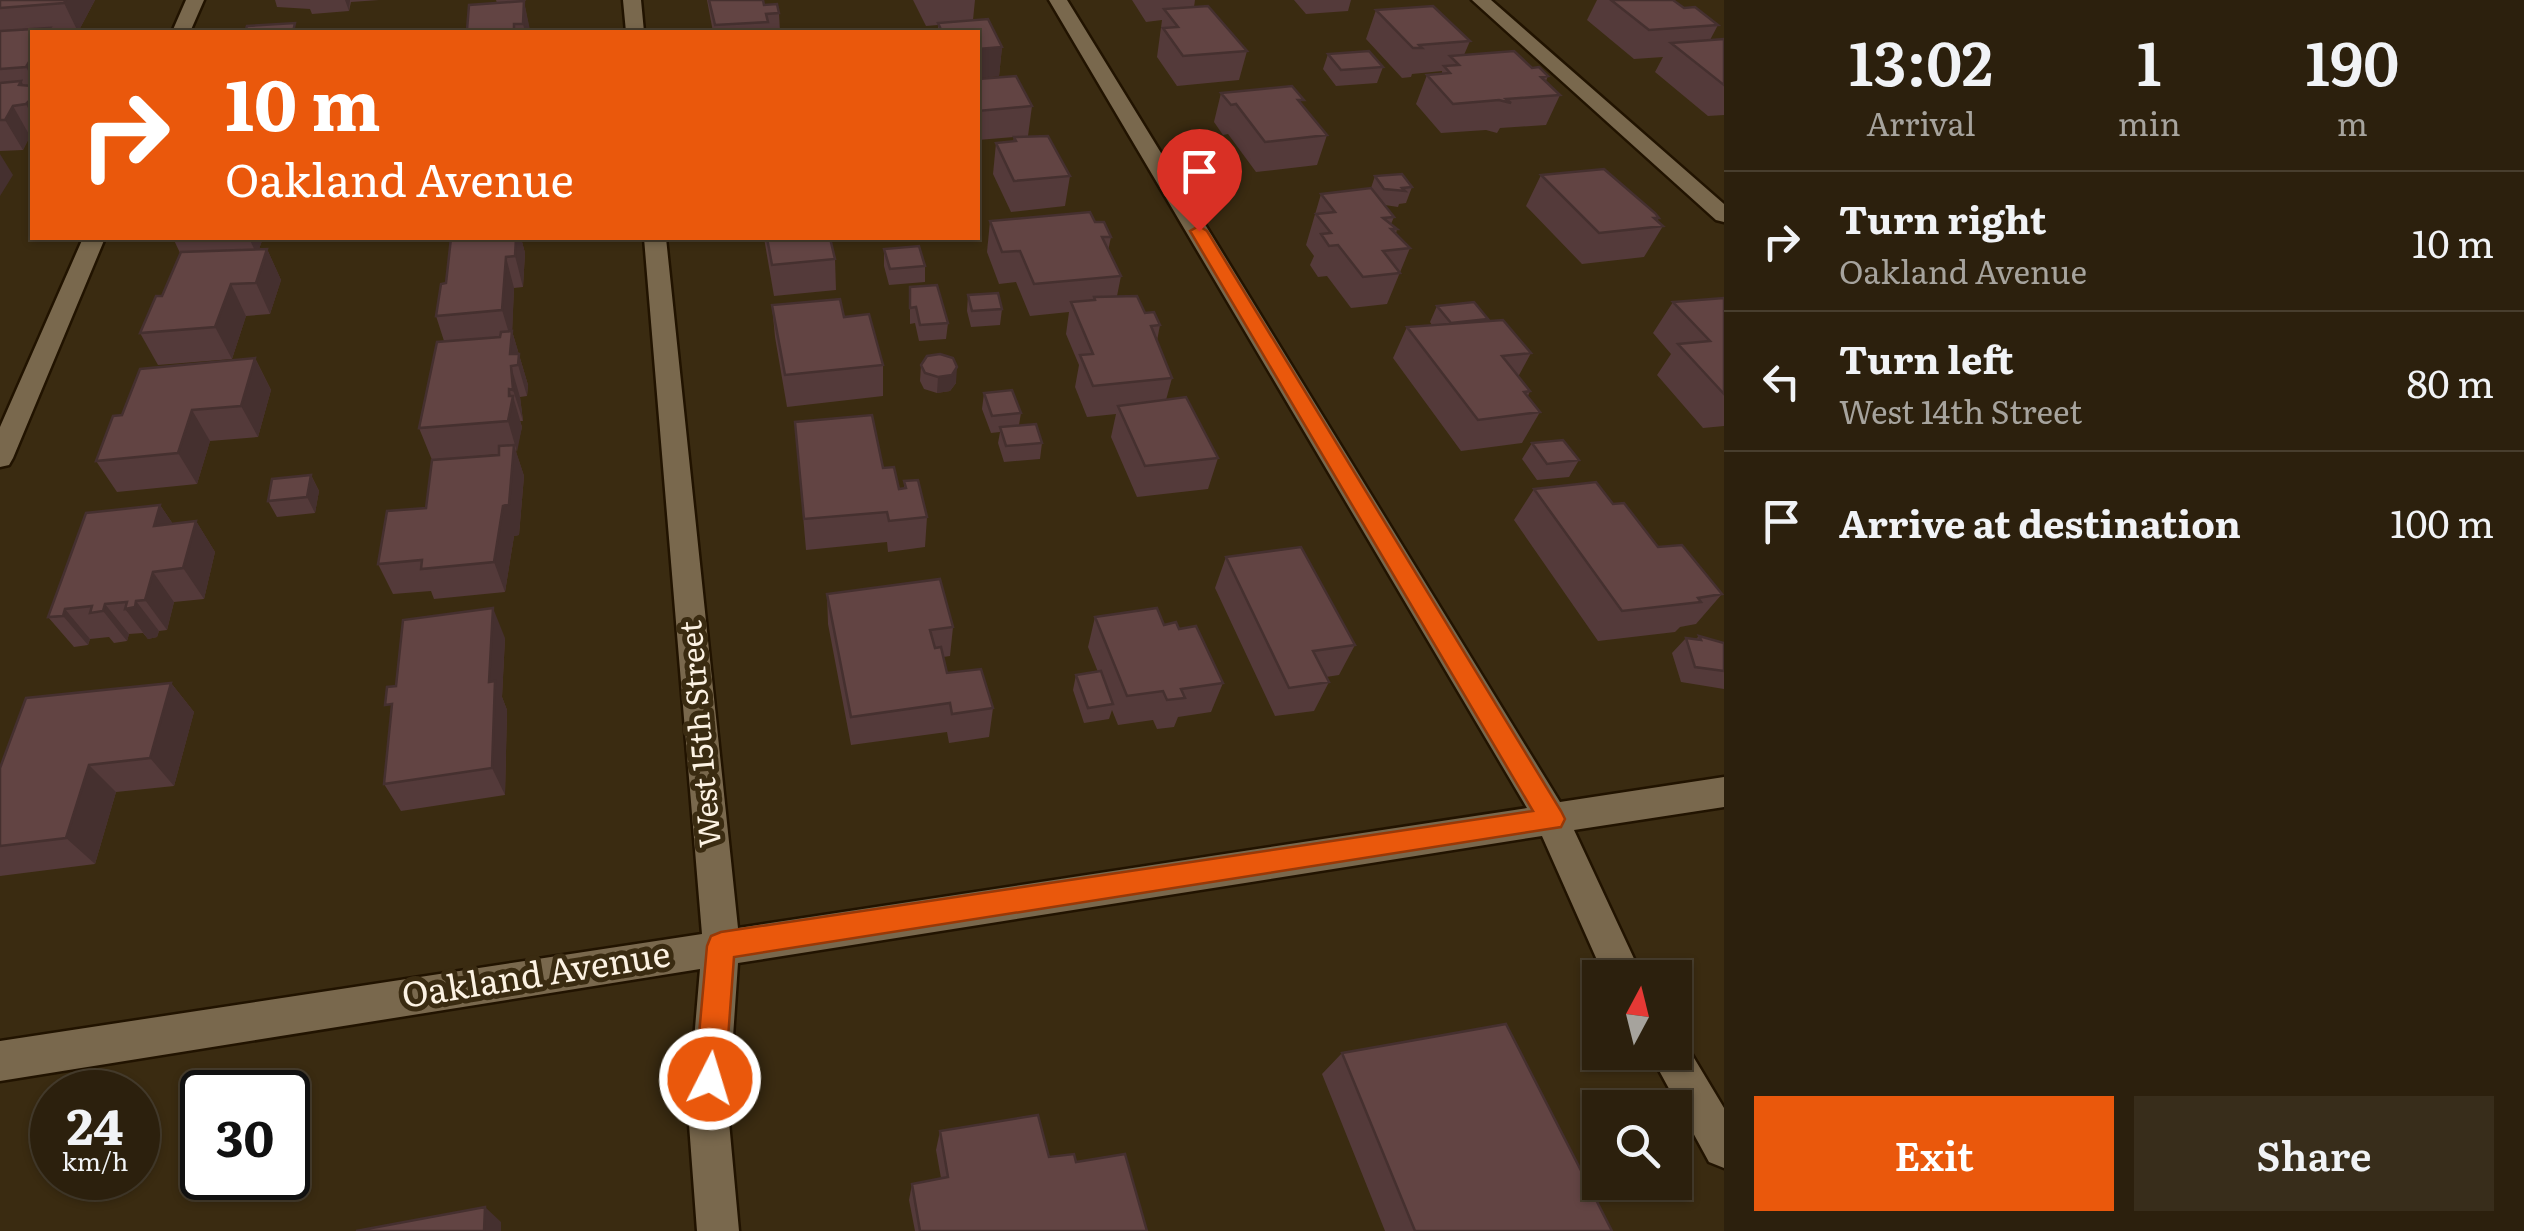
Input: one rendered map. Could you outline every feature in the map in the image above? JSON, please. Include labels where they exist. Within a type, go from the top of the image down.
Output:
[{"type":"street","points":[[183,30],[195,0]]},
{"type":"street","points":[[632,0],[635,30]]},
{"type":"street","points":[[1058,0],[1552,819],[1616,960]]},
{"type":"street","points":[[1481,0],[1724,214]]},
{"type":"street","points":[[0,458],[93,240]]},
{"type":"street","name":"West 15th Street","points":[[654,240],[721,946],[708,1111],[718,1231]]},
{"type":"street","name":"Oakland Avenue","points":[[0,1061],[1724,792]]},
{"type":"street","points":[[1679,1070],[1724,1147]]},
{"type":"building","points":[[0,0],[66,0],[0,8]]},
{"type":"building","points":[[709,0],[763,0],[764,5],[777,4],[779,13],[766,14],[768,22],[715,25]]},
{"type":"building","points":[[1611,0],[1673,0],[1684,8],[1695,7],[1718,25],[1649,30]]},
{"type":"building","points":[[524,1],[523,24],[514,24],[514,30],[467,30],[469,5]]},
{"type":"building","points":[[1208,6],[1247,51],[1183,56],[1163,28],[1178,27],[1164,9]]},
{"type":"building","points":[[1433,6],[1470,41],[1413,48],[1376,10]]},
{"type":"building","points":[[988,19],[1002,47],[980,49],[980,30],[941,30],[938,23]]},
{"type":"building","points":[[295,23],[293,30],[246,30],[247,26]]},
{"type":"building","points":[[50,28],[30,30],[30,60],[26,67],[0,69],[0,31]]},
{"type":"building","points":[[1724,39],[1724,85],[1671,43]]},
{"type":"building","points":[[1369,51],[1383,67],[1341,70],[1328,54]]},
{"type":"building","points":[[1514,51],[1532,68],[1539,67],[1548,76],[1541,77],[1560,95],[1506,99],[1511,103],[1499,100],[1453,104],[1427,75],[1450,73],[1444,66],[1459,65],[1450,56]]},
{"type":"building","points":[[1016,76],[1032,106],[980,111],[980,79]]},
{"type":"building","points":[[21,81],[19,85],[30,86],[30,100],[13,106],[5,120],[0,120],[0,83]]},
{"type":"building","points":[[1292,86],[1304,100],[1298,100],[1327,135],[1265,142],[1236,104],[1231,105],[1221,93]]},
{"type":"building","points":[[1048,136],[1070,176],[1014,181],[996,143],[1016,141],[1014,137]]},
{"type":"building","points":[[1604,169],[1655,213],[1659,218],[1654,218],[1663,226],[1599,233],[1541,175]]},
{"type":"building","points":[[1402,174],[1412,187],[1402,188],[1405,191],[1384,189],[1375,176]]},
{"type":"building","points":[[1371,188],[1394,217],[1383,218],[1397,229],[1391,229],[1410,248],[1383,251],[1400,273],[1363,277],[1338,245],[1329,246],[1321,234],[1331,233],[1316,214],[1335,212],[1321,194]]},
{"type":"building","points":[[1090,212],[1095,222],[1104,222],[1111,237],[1102,237],[1121,276],[1034,284],[1020,251],[1002,252],[990,221]]},
{"type":"building","points":[[451,240],[516,240],[515,256],[506,257],[502,310],[436,316],[441,284],[446,283]]},
{"type":"building","points":[[767,240],[830,240],[835,259],[772,265]]},
{"type":"building","points":[[919,246],[925,266],[890,269],[884,249]]},
{"type":"building","points":[[267,249],[256,283],[231,284],[215,327],[140,333],[181,252]]},
{"type":"building","points":[[937,285],[948,323],[920,325],[916,307],[910,308],[910,287]]},
{"type":"building","points":[[998,293],[1002,309],[972,311],[968,295]]},
{"type":"building","points":[[1137,296],[1145,313],[1154,312],[1160,325],[1151,326],[1172,378],[1093,386],[1080,355],[1093,354],[1071,302]]},
{"type":"building","points":[[1724,298],[1724,394],[1678,344],[1710,341],[1673,302]]},
{"type":"building","points":[[840,299],[844,317],[869,314],[883,365],[785,375],[772,305]]},
{"type":"building","points":[[1474,302],[1488,319],[1451,323],[1437,306]]},
{"type":"building","points":[[1503,320],[1531,353],[1502,356],[1530,391],[1524,392],[1540,412],[1478,420],[1407,327]]},
{"type":"building","points":[[512,331],[510,354],[519,354],[518,365],[511,366],[513,390],[509,389],[509,396],[513,396],[508,421],[419,428],[437,342],[500,337],[501,332]]},
{"type":"building","points":[[927,356],[953,358],[957,367],[952,375],[938,377],[925,373],[921,365]]},
{"type":"building","points":[[255,358],[241,406],[192,410],[178,453],[96,461],[113,416],[122,415],[140,369]]},
{"type":"building","points":[[1012,390],[1021,413],[992,416],[984,393]]},
{"type":"building","points":[[1186,397],[1218,458],[1145,466],[1118,406]]},
{"type":"building","points":[[872,415],[883,468],[894,467],[899,489],[906,488],[904,481],[918,480],[927,517],[889,521],[887,512],[804,519],[795,422]]},
{"type":"building","points":[[1036,424],[1042,443],[1006,446],[1000,427]]},
{"type":"building","points":[[1563,440],[1579,460],[1547,464],[1532,443]]},
{"type":"building","points":[[514,445],[509,504],[503,506],[494,562],[421,569],[422,560],[378,564],[387,511],[426,508],[432,460],[499,455],[499,446]]},
{"type":"building","points":[[311,475],[307,497],[268,501],[272,479]]},
{"type":"building","points":[[1596,482],[1613,504],[1624,503],[1658,547],[1682,545],[1722,594],[1698,598],[1701,602],[1622,611],[1534,489]]},
{"type":"building","points":[[160,505],[154,526],[196,521],[183,568],[153,572],[145,600],[136,601],[135,607],[125,609],[127,602],[105,604],[103,611],[90,613],[92,606],[65,609],[63,616],[48,617],[86,513]]},
{"type":"building","points":[[1301,547],[1355,645],[1313,651],[1329,682],[1289,688],[1226,557]]},
{"type":"building","points":[[940,579],[953,627],[930,630],[935,648],[941,647],[947,673],[981,669],[993,708],[952,714],[950,703],[851,717],[827,594]]},
{"type":"building","points":[[493,608],[489,682],[495,681],[492,768],[384,784],[392,704],[385,705],[387,687],[396,686],[403,620]]},
{"type":"building","points":[[1157,608],[1164,625],[1176,622],[1179,629],[1196,626],[1223,683],[1181,689],[1185,698],[1167,700],[1163,691],[1127,696],[1095,617]]},
{"type":"building","points":[[1699,636],[1724,643],[1724,671],[1695,667],[1686,638],[1701,640]]},
{"type":"building","points":[[1101,671],[1113,704],[1088,708],[1076,675]]},
{"type":"building","points":[[171,683],[150,758],[89,765],[66,838],[0,846],[0,768],[26,698]]},
{"type":"building","points":[[1506,1024],[1582,1172],[1582,1200],[1596,1200],[1612,1231],[1415,1231],[1342,1053]]},
{"type":"building","points":[[1038,1115],[1049,1157],[1074,1154],[1076,1162],[1125,1154],[1147,1231],[920,1231],[912,1184],[948,1177],[940,1131]]},
{"type":"building","points":[[485,1207],[484,1231],[356,1231]]},
{"type":"route","points":[[710,1079],[721,946],[1552,819],[1199,231]]}]
